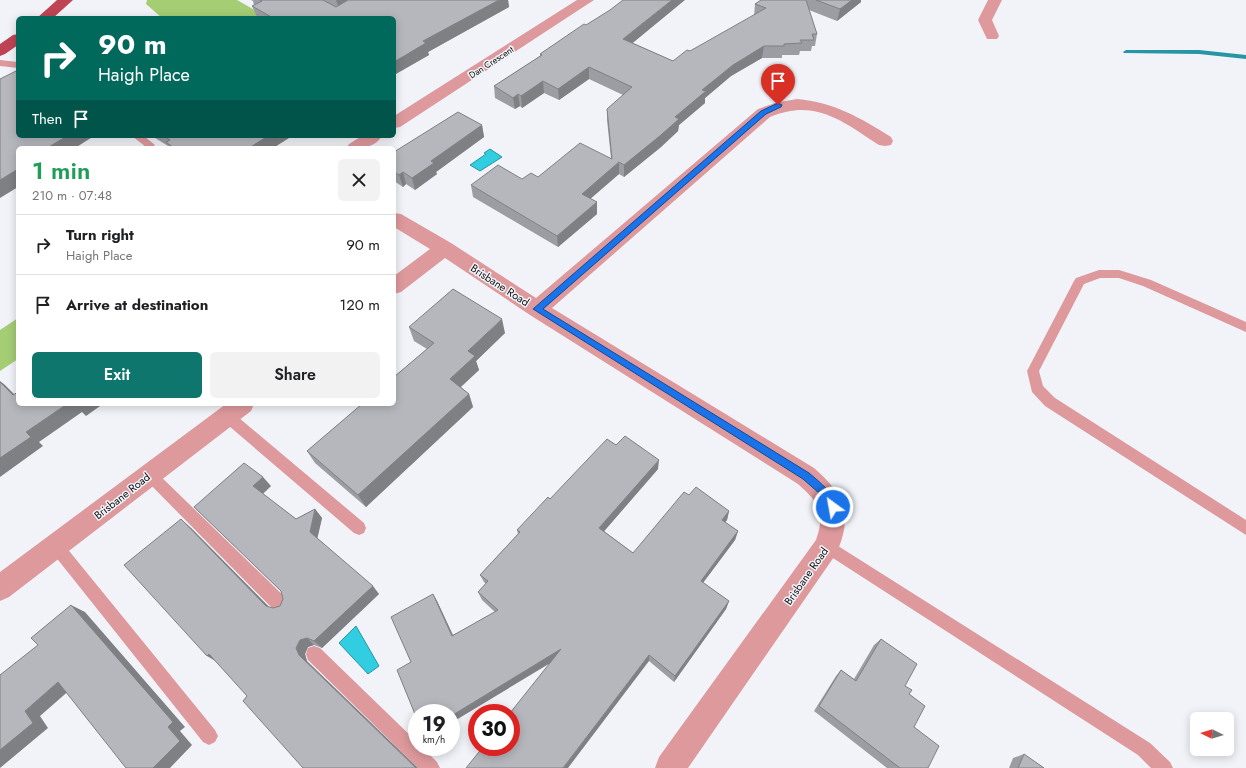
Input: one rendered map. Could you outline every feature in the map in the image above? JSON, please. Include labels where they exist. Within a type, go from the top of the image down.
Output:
[{"type":"main road","points":[[46,16],[66,0]]},
{"type":"main road","points":[[0,51],[16,39]]},
{"type":"street","name":"Dan Crescent","points":[[396,122],[587,0]]},
{"type":"street","points":[[992,36],[985,20],[995,0]]},
{"type":"street","points":[[537,309],[764,113],[778,105],[795,103],[813,105],[832,111],[855,122],[885,141]]},
{"type":"street","points":[[359,146],[371,138]]},
{"type":"street","name":"Brisbane Road","points":[[396,220],[444,248],[537,309],[806,476],[823,490],[833,507],[834,527],[827,546],[670,768]]},
{"type":"street","points":[[396,285],[444,248]]},
{"type":"street","name":"Brisbane Road","points":[[0,588],[235,410]]},
{"type":"lane","points":[[0,63],[16,65]]},
{"type":"lane","points":[[140,138],[150,145]]},
{"type":"lane","points":[[1246,327],[1147,283],[1119,274],[1099,274],[1080,281],[1033,371],[1037,388],[1050,402],[1246,528]]},
{"type":"lane","points":[[235,410],[360,528]]},
{"type":"lane","points":[[149,474],[282,606]]},
{"type":"lane","points":[[56,546],[210,736]]},
{"type":"lane","points":[[827,546],[1144,749],[1164,768]]},
{"type":"lane","points":[[314,654],[431,768]]},
{"type":"green space","points":[[147,0],[237,0],[258,12],[262,16],[160,16],[146,4]]},
{"type":"green space","points":[[16,319],[16,360],[0,371],[0,330]]},
{"type":"water","points":[[490,149],[502,157],[480,171],[470,165],[486,154],[484,153]]},
{"type":"water","points":[[356,626],[379,666],[368,674],[339,643]]},
{"type":"building","points":[[260,0],[323,0],[336,7],[348,0],[499,0],[423,41],[426,43],[396,61],[396,16],[270,16],[252,6],[262,1]]},
{"type":"building","points":[[623,0],[672,0],[623,39],[673,61],[687,50],[690,51],[766,8],[755,4],[761,0],[806,0],[817,34],[812,34],[814,40],[800,40],[802,43],[784,44],[784,46],[764,46],[733,65],[702,90],[706,91],[675,117],[679,119],[661,135],[624,165],[619,162],[582,194],[597,202],[557,236],[471,185],[498,165],[522,179],[531,173],[538,177],[580,143],[612,159],[607,109],[632,87],[589,67],[558,89],[543,81],[521,96],[518,94],[513,98],[494,86],[542,55],[540,54],[584,24],[586,25]]},
{"type":"building","points":[[816,0],[852,0],[840,9]]},
{"type":"building","points":[[16,71],[16,138],[64,138],[50,146],[16,146],[16,170],[0,180],[0,79]]},
{"type":"building","points":[[458,112],[482,125],[431,161],[434,163],[412,178],[403,172],[399,175],[396,173],[396,151]]},
{"type":"building","points":[[167,138],[265,138],[252,146],[171,146],[166,142],[170,140]]},
{"type":"building","points":[[453,289],[502,319],[468,351],[475,356],[450,379],[469,394],[358,495],[307,451],[360,406],[396,406],[396,375],[434,343],[409,327]]},
{"type":"building","points":[[0,382],[13,395],[16,393],[16,406],[64,406],[26,432],[31,437],[0,458]]},
{"type":"building","points":[[625,436],[659,460],[599,528],[633,553],[684,492],[689,495],[696,487],[729,511],[722,520],[738,531],[701,581],[729,601],[675,676],[649,655],[563,768],[466,768],[476,756],[520,756],[520,704],[517,704],[561,649],[471,704],[468,704],[468,706],[460,711],[460,704],[411,704],[397,670],[411,662],[391,617],[433,594],[452,636],[498,610],[478,592],[488,581],[480,575],[520,532],[517,530],[548,497],[550,499],[607,439],[616,445]]},
{"type":"building","points":[[244,463],[263,477],[253,486],[296,519],[315,509],[310,532],[373,586],[314,641],[307,638],[300,640],[296,648],[299,655],[416,768],[303,768],[243,701],[247,696],[209,654],[207,656],[124,565],[181,519],[266,606],[273,608],[280,606],[283,599],[281,591],[194,507]]},
{"type":"building","points":[[71,605],[173,722],[168,727],[180,741],[153,768],[126,768],[58,682],[25,711],[33,723],[0,750],[0,675],[38,645],[31,638]]},
{"type":"building","points":[[881,639],[917,664],[905,686],[912,690],[909,694],[925,706],[914,727],[939,746],[928,768],[900,768],[819,706],[841,670],[856,681]]},
{"type":"building","points":[[1024,754],[1044,768],[1018,768]]},
{"type":"waterway","points":[[1126,52],[1199,52],[1246,57]]},
{"type":"route","points":[[778,105],[764,113],[537,309],[806,476],[823,490],[833,507]]}]
